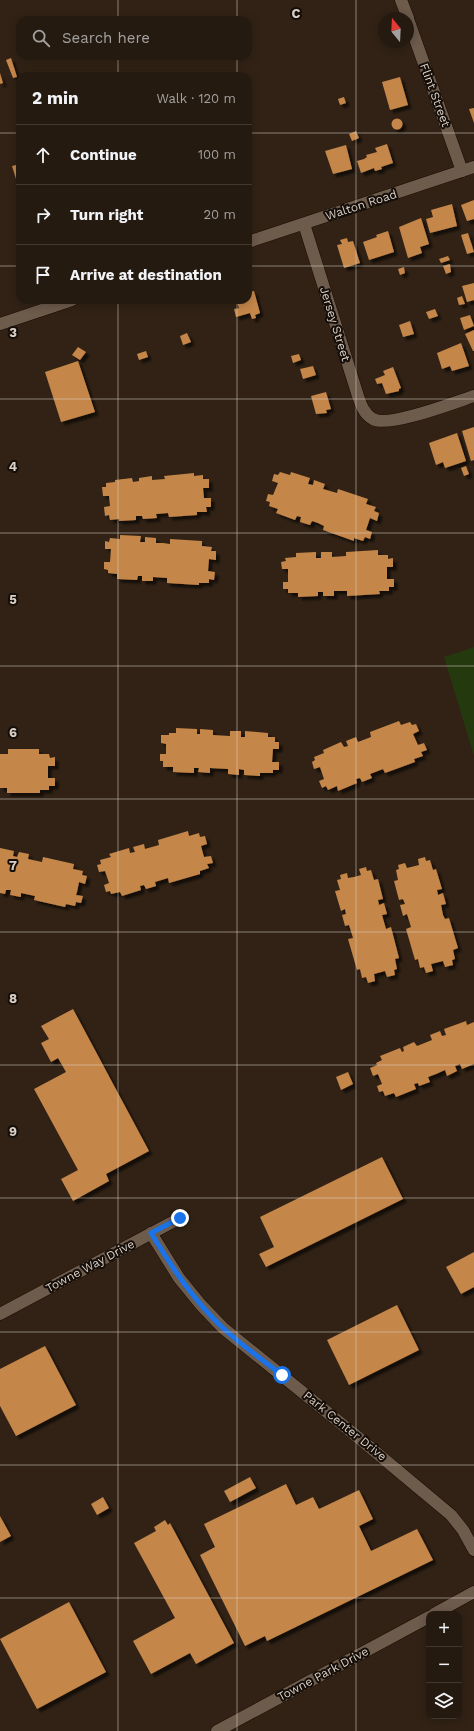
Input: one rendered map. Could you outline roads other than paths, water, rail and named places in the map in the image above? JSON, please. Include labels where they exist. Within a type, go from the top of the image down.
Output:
[{"type":"street","name":"Flint Street","points":[[401,0],[405,12]]},
{"type":"street","name":"Flint Street","points":[[414,34],[468,169]]},
{"type":"street","name":"Walton Road","points":[[252,241],[468,169]]},
{"type":"street","name":"Jersey Street","points":[[304,224],[358,396],[365,413],[374,420],[395,421],[474,396]]},
{"type":"street","points":[[0,324],[60,304]]},
{"type":"street","name":"Towne Way Drive","points":[[0,1314],[180,1218]]},
{"type":"street","name":"Park Center Drive","points":[[151,1233],[179,1278],[205,1310],[223,1328],[390,1464],[450,1515],[463,1530],[474,1550]]},
{"type":"street","points":[[439,1611],[474,1592]]},
{"type":"street","name":"Towne Park Drive","points":[[217,1731],[426,1619]]}]
